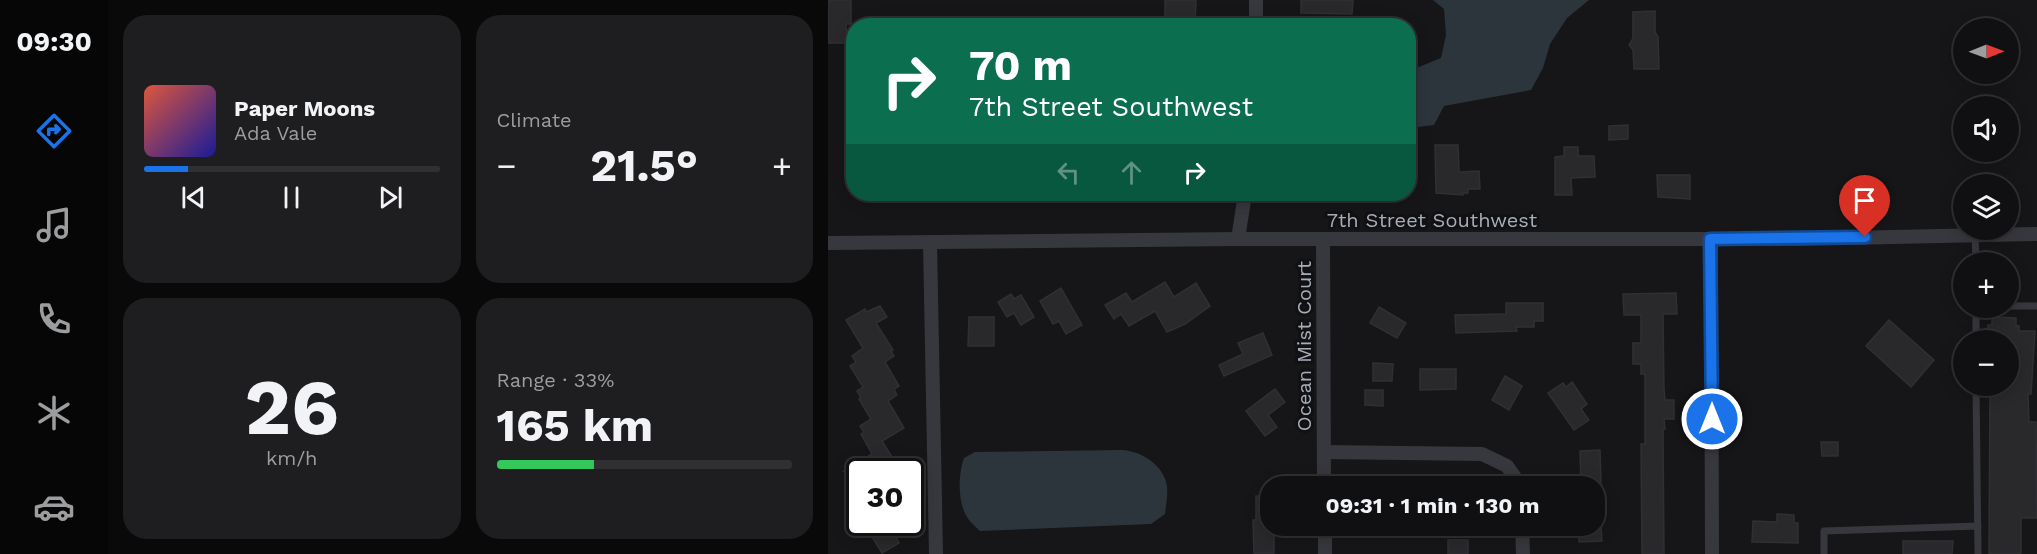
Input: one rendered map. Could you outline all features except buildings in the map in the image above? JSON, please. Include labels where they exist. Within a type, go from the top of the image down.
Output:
[{"type":"street","points":[[1256,0],[1256,18]]},
{"type":"street","points":[[1238,239],[1244,201]]},
{"type":"street","name":"7th Street Southwest","points":[[2019,234],[2037,234]]},
{"type":"street","name":"7th Street Southwest","points":[[828,243],[1238,239],[1710,239],[1953,235]]},
{"type":"street","points":[[1710,239],[1712,554]]},
{"type":"street","name":"Ocean Mist Court","points":[[1323,240],[1324,476]]},
{"type":"street","points":[[930,243],[936,554]]},
{"type":"street","name":"Ocean Mist Court","points":[[1324,452],[1482,454],[1507,466],[1514,476]]},
{"type":"street","points":[[1325,536],[1325,554]]},
{"type":"street","points":[[1522,536],[1523,554]]},
{"type":"lane","points":[[2019,306],[2037,306]]},
{"type":"lane","points":[[1976,396],[1978,554]]},
{"type":"lane","points":[[1824,554],[1824,531],[1977,526]]},
{"type":"shaded area","points":[[1433,0],[1589,0],[1567,18],[1550,44],[1543,68],[1531,90],[1444,106],[1434,125],[1416,127],[1416,68],[1441,58],[1446,35],[1444,9]]},
{"type":"shaded area","points":[[1122,450],[1144,456],[1165,478],[1167,493],[1165,514],[1151,524],[980,531],[970,521],[962,506],[960,489],[964,458],[975,452]]},
{"type":"route","points":[[1712,419],[1710,239],[1865,237]]}]
